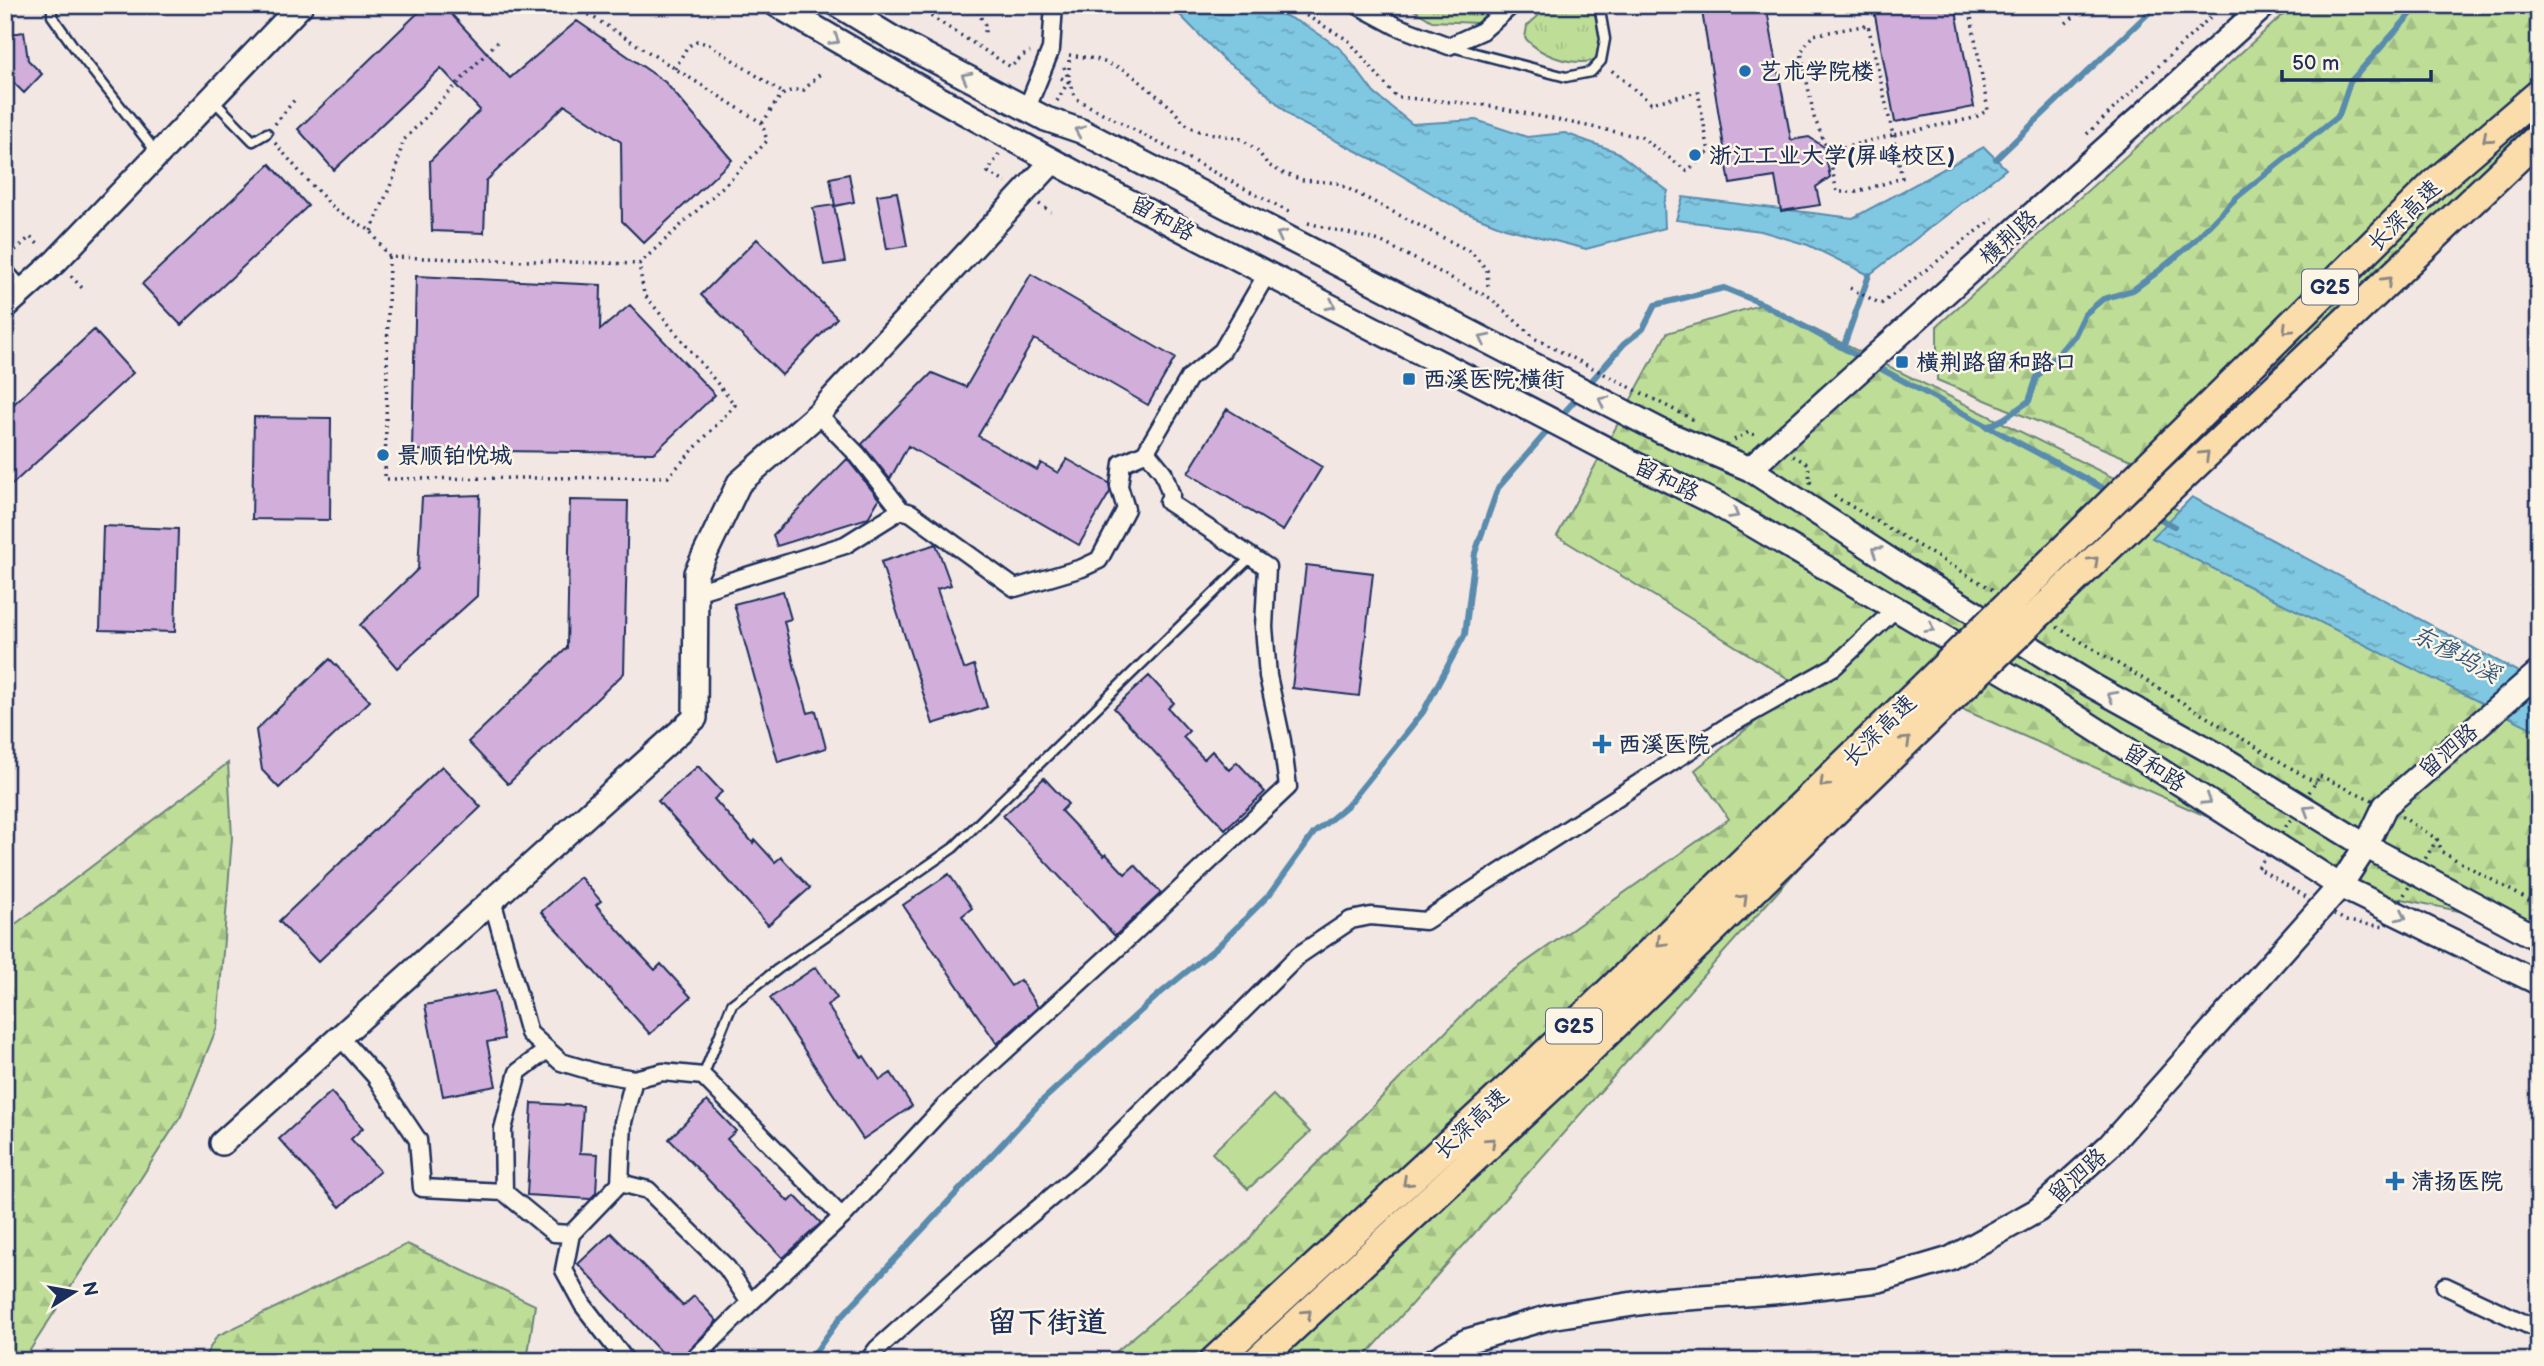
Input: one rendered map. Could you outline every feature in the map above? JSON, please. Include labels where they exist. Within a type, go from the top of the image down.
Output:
[{"type":"highway","name":"长深高速","points":[[1257,1361],[1554,1084],[1936,693],[2029,584],[2434,184],[2539,94]]},
{"type":"highway","name":"长深高速","points":[[1214,1361],[1936,693],[2053,600],[2539,137]]},
{"type":"highway","points":[[2411,258],[2539,151]]},
{"type":"main road","points":[[5,307],[23,293],[302,5]]},
{"type":"main road","name":"留和路","points":[[777,5],[869,60],[1053,161],[1629,461],[1717,504],[2033,689],[2340,886],[2539,983]]},
{"type":"main road","name":"留和路","points":[[838,5],[894,39],[1046,119],[1081,131],[1661,432],[1750,469],[2093,686],[2214,753],[2366,846],[2539,939]]},
{"type":"main road","name":"横荆路","points":[[1750,469],[2265,5]]},
{"type":"main road","points":[[222,1143],[695,718],[696,573],[739,483],[818,414],[1053,161]]},
{"type":"main road","name":"留泗路","points":[[1433,1361],[1466,1341],[1550,1317],[1659,1300],[1773,1292],[1879,1280],[1950,1259],[2038,1210],[2109,1146],[2340,886],[2366,846],[2385,806],[2538,673]]},
{"type":"street","points":[[1027,108],[1051,49],[1054,5]]},
{"type":"street","points":[[1357,5],[1396,26],[1449,46],[1482,31],[1513,5]]},
{"type":"street","points":[[5,272],[23,293]]},
{"type":"street","points":[[818,414],[857,454],[901,510],[911,513],[1015,588],[1082,568],[1099,560],[1126,509],[1119,486],[1122,463],[1146,451],[1189,379],[1222,351],[1268,272]]},
{"type":"street","points":[[692,1361],[842,1217],[945,1106],[1288,787],[1282,741],[1268,676],[1264,628],[1267,567],[1168,502],[1171,495],[1163,472],[1146,451]]},
{"type":"street","points":[[696,592],[845,545],[901,510]]},
{"type":"street","points":[[868,1361],[877,1349],[957,1277],[1081,1172],[1299,955],[1351,920],[1371,916],[1425,920],[1726,727],[1835,666],[1896,608]]},
{"type":"street","points":[[492,900],[529,1033],[547,1050],[561,1062],[598,1073],[634,1079],[663,1072],[703,1076],[842,1217]]},
{"type":"street","points":[[340,1037],[374,1076],[418,1140],[422,1188],[504,1192],[554,1233],[571,1234]]},
{"type":"street","points":[[504,1192],[503,1129],[518,1072],[547,1050]]},
{"type":"street","points":[[626,1361],[583,1306],[564,1270],[571,1234],[620,1183],[623,1122],[634,1079]]},
{"type":"street","points":[[620,1183],[648,1189],[727,1268],[750,1304]]},
{"type":"street","points":[[2445,1286],[2539,1330]]},
{"type":"lane","points":[[52,5],[52,16],[157,153]]},
{"type":"lane","points":[[1449,46],[1566,77],[1591,72],[1601,61],[1605,39],[1599,5]]},
{"type":"lane","points":[[211,98],[253,141],[267,133]]},
{"type":"lane","points":[[703,1076],[732,1004],[953,848],[1251,557]]},
{"type":"path","points":[[913,5],[1011,67],[1022,56]]},
{"type":"path","points":[[974,5],[985,25],[985,37]]},
{"type":"path","points":[[1288,5],[1348,40],[1396,97],[1484,104],[1641,137],[1687,172],[1709,152],[1698,93],[1651,103],[1601,61]]},
{"type":"path","points":[[1828,151],[1974,118],[1988,110],[1969,5]]},
{"type":"path","points":[[2066,23],[2089,5]]},
{"type":"path","points":[[2080,141],[2222,5]]},
{"type":"path","points":[[389,257],[639,264],[730,180],[767,141],[762,123],[583,11]]},
{"type":"path","points":[[1868,25],[1893,135],[1902,178],[1857,192],[1837,192],[1828,151],[1814,117],[1801,52],[1813,35],[1868,25]]},
{"type":"path","points":[[675,69],[687,47],[697,41],[710,45],[783,93]]},
{"type":"path","points":[[371,231],[394,177],[403,141],[497,42]]},
{"type":"path","points":[[1296,216],[1076,99],[1069,82],[1069,55],[1096,59],[1126,71],[1172,108],[1184,123],[1199,131],[1241,139],[1257,150],[1268,165],[1285,174],[1303,180],[1337,183],[1471,252],[1488,270],[1488,287]]},
{"type":"path","points":[[762,123],[783,93],[793,89],[804,90],[822,72]]},
{"type":"path","points":[[296,98],[267,133],[305,178],[337,210],[371,231],[389,257],[385,479],[668,477],[735,405],[644,294],[639,264]]},
{"type":"path","points":[[1850,288],[1881,304],[1998,215]]},
{"type":"path","points":[[1309,223],[1380,240],[1490,298],[1536,339],[1698,422]]},
{"type":"path","points":[[1734,440],[1749,432]]},
{"type":"path","points":[[2437,839],[2442,852],[2539,906]]},
{"type":"green space","points":[[1406,5],[1495,5],[1478,23],[1432,21]]},
{"type":"green space","points":[[1550,5],[1597,5],[1602,41],[1593,61],[1574,62],[1556,58],[1539,50],[1525,38],[1527,26]]},
{"type":"green space","points":[[2294,5],[2539,5],[2539,152],[2148,467],[1937,380],[1937,326]]},
{"type":"green space","points":[[1763,304],[2539,689],[2539,928],[2388,896],[1946,702],[1361,1361],[1105,1361],[1248,1241],[1265,1216],[1489,988],[1729,819],[1695,770],[1800,686],[1557,536],[1667,333]]},
{"type":"green space","points":[[228,763],[232,838],[217,1027],[181,1116],[23,1361],[5,1361],[5,932]]},
{"type":"green space","points":[[1273,1095],[1310,1132],[1248,1189],[1212,1153]]},
{"type":"green space","points":[[407,1244],[535,1305],[527,1361],[202,1361],[217,1336]]},
{"type":"water","points":[[1167,5],[1262,5],[1307,26],[1341,49],[1374,93],[1412,124],[1476,120],[1527,137],[1565,133],[1617,152],[1668,191],[1664,204],[1665,228],[1586,249],[1505,228],[1462,211],[1382,164],[1295,120],[1250,78],[1225,61]]},
{"type":"water","points":[[1984,147],[2006,169],[1869,275],[1808,245],[1761,231],[1676,220],[1683,197],[1853,218]]},
{"type":"water","name":"东穆坞溪","points":[[2192,497],[2539,683],[2539,732],[2152,538]]},
{"type":"building","points":[[426,5],[443,5],[510,78],[577,21],[665,82],[732,160],[644,243],[622,221],[621,142],[565,105],[486,181],[484,233],[432,231],[430,161],[480,110],[441,68],[334,170],[298,129]]},
{"type":"building","name":"艺术学院楼","points":[[1701,5],[1766,5],[1791,140],[1809,137],[1824,147],[1830,177],[1816,187],[1820,205],[1781,211],[1775,177],[1730,184]]},
{"type":"building","name":"艺术学院楼","points":[[1873,5],[1955,5],[1974,107],[1895,122]]},
{"type":"building","points":[[24,32],[28,60],[42,74],[24,93],[14,83],[5,85],[5,35]]},
{"type":"building","points":[[270,164],[308,206],[181,325],[142,284]]},
{"type":"building","points":[[849,174],[854,202],[835,206],[830,178]]},
{"type":"building","points":[[897,192],[907,246],[887,249],[877,195]]},
{"type":"building","points":[[834,205],[845,262],[824,265],[813,208]]},
{"type":"building","points":[[757,239],[837,318],[782,375],[701,295]]},
{"type":"building","points":[[1031,274],[1175,358],[1148,405],[1034,339],[978,436],[1037,470],[1041,463],[1058,473],[1067,459],[1109,483],[1110,492],[1079,545],[908,446],[890,479],[862,444],[932,373],[966,387]]},
{"type":"building","points":[[416,276],[601,285],[600,330],[630,305],[715,395],[654,453],[412,450]]},
{"type":"building","points":[[94,330],[133,373],[5,491],[5,412]]},
{"type":"building","points":[[1227,409],[1322,467],[1283,531],[1188,473]]},
{"type":"building","points":[[254,417],[331,418],[330,520],[252,519]]},
{"type":"building","points":[[847,459],[879,499],[868,518],[777,546],[773,535]]},
{"type":"building","points":[[480,495],[477,596],[397,668],[360,625],[418,569],[422,497]]},
{"type":"building","points":[[570,500],[628,501],[624,673],[508,784],[468,742],[567,648]]},
{"type":"building","points":[[103,526],[178,529],[175,632],[100,630]]},
{"type":"building","points":[[936,544],[951,585],[937,589],[964,669],[974,665],[987,707],[933,724],[881,562]]},
{"type":"building","points":[[1306,565],[1373,573],[1359,696],[1292,688]]},
{"type":"building","points":[[783,591],[791,619],[784,621],[795,669],[808,713],[816,711],[826,748],[778,762],[734,604]]},
{"type":"building","points":[[330,659],[370,701],[279,788],[262,770],[256,730]]},
{"type":"building","points":[[1149,676],[1174,703],[1168,708],[1189,731],[1183,737],[1204,759],[1212,751],[1229,770],[1237,762],[1265,792],[1225,829],[1114,708]]},
{"type":"building","points":[[442,766],[481,807],[318,962],[279,921]]},
{"type":"building","points":[[698,766],[722,792],[714,799],[753,843],[755,840],[775,862],[781,857],[810,888],[768,925],[658,801]]},
{"type":"building","points":[[1044,778],[1068,804],[1061,811],[1104,856],[1106,854],[1125,874],[1135,865],[1161,893],[1115,936],[1003,816]]},
{"type":"building","points":[[949,874],[972,908],[962,916],[1011,986],[1020,980],[1038,1007],[997,1044],[903,905]]},
{"type":"building","points":[[580,877],[601,901],[596,905],[640,954],[655,970],[661,964],[691,997],[650,1034],[541,912]]},
{"type":"building","points":[[816,967],[837,998],[827,1005],[862,1058],[864,1056],[880,1080],[891,1073],[912,1106],[863,1139],[770,998]]},
{"type":"building","points":[[495,991],[504,1039],[487,1042],[496,1086],[443,1096],[425,1005]]},
{"type":"building","points":[[331,1092],[363,1128],[351,1139],[380,1171],[340,1207],[279,1139]]},
{"type":"building","points":[[707,1101],[736,1131],[727,1139],[789,1202],[795,1196],[821,1223],[783,1258],[669,1139]]},
{"type":"building","points":[[532,1103],[583,1106],[580,1153],[598,1154],[596,1193],[590,1199],[527,1195]]},
{"type":"building","points":[[611,1233],[683,1306],[694,1296],[717,1321],[681,1361],[669,1361],[578,1264]]},
{"type":"waterway","points":[[1996,159],[2157,5]]},
{"type":"waterway","points":[[1987,427],[2029,401],[2037,377],[2075,335],[2085,314],[2103,299],[2133,290],[2156,273],[2189,246],[2236,198],[2339,115],[2350,82],[2419,5]]},
{"type":"waterway","points":[[1843,348],[1869,275]]},
{"type":"waterway","points":[[1586,387],[1624,344],[1643,329],[1655,305],[1724,288],[1763,304],[1863,359]]},
{"type":"waterway","points":[[1872,364],[2112,493]]},
{"type":"waterway","points":[[1558,419],[1579,396]]},
{"type":"waterway","points":[[809,1361],[840,1318],[1043,1100],[1157,996],[1217,947],[1269,895],[1314,833],[1348,805],[1423,712],[1465,634],[1475,553],[1498,488],[1551,427]]},
{"type":"waterway","points":[[2153,515],[2174,526]]},
{"type":"place","name":"艺术学院楼","points":[[1745,71]]},
{"type":"place","name":"浙江工业大学(屏峰校区)","points":[[1695,155]]},
{"type":"place","name":"横荆路留和路口","points":[[1902,362]]},
{"type":"place","name":"西溪医院·横街","points":[[1409,379]]},
{"type":"place","name":"景顺铂悦城","points":[[383,455]]},
{"type":"place","name":"西溪医院","points":[[1602,744]]},
{"type":"place","name":"清扬医院","points":[[2395,1181]]},
{"type":"district","name":"留下街道","points":[[1047,1322]]}]
